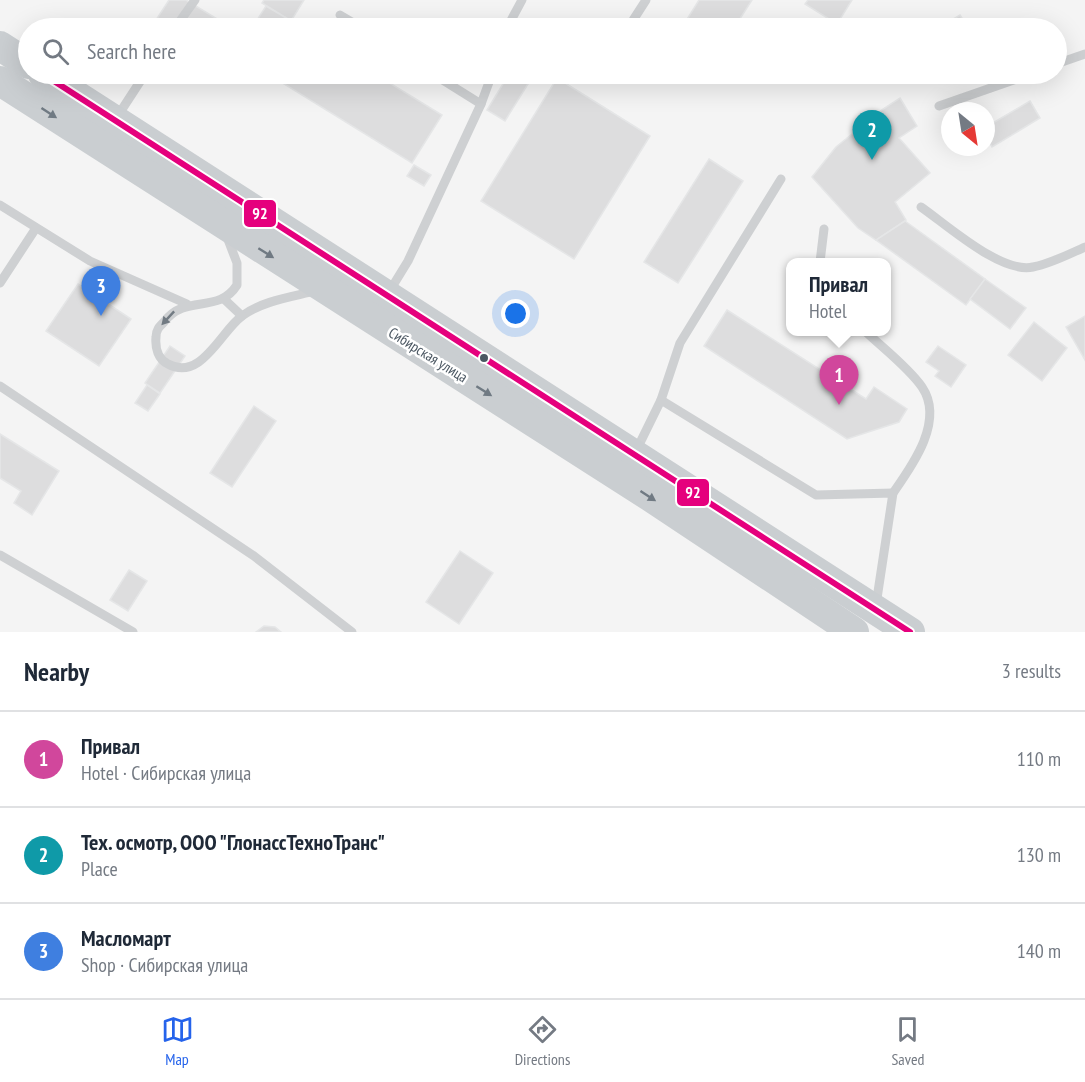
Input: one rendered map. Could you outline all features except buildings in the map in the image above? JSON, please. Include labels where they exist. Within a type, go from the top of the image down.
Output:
[{"type":"main road","points":[[0,46],[18,58]]},
{"type":"main road","name":"Сибирская улица","points":[[0,81],[651,497],[854,632]]},
{"type":"main road","name":"Сибирская улица","points":[[59,84],[910,632]]},
{"type":"main road","points":[[188,203],[205,176]]},
{"type":"lane","points":[[182,18],[195,0]]},
{"type":"lane","points":[[512,18],[522,0]]},
{"type":"lane","points":[[634,18],[646,0]]},
{"type":"lane","points":[[340,15],[345,18]]},
{"type":"lane","points":[[1067,60],[1085,54]]},
{"type":"lane","points":[[115,119],[138,84]]},
{"type":"lane","points":[[449,84],[481,104]]},
{"type":"lane","points":[[387,294],[408,261],[488,84]]},
{"type":"lane","points":[[939,106],[1002,84]]},
{"type":"lane","points":[[634,453],[661,400],[680,343],[781,178]]},
{"type":"lane","points":[[0,205],[90,261],[187,304]]},
{"type":"lane","points":[[921,207],[999,261],[1017,268],[1033,267],[1085,247]]},
{"type":"lane","points":[[224,226],[237,263],[238,277],[232,293],[224,299],[187,304],[172,312],[156,331],[155,342],[159,357],[176,368],[189,367],[200,362],[242,316],[278,300],[324,289]]},
{"type":"lane","points":[[0,283],[36,228]]},
{"type":"lane","points":[[820,258],[824,229]]},
{"type":"lane","points":[[224,299],[242,316]]},
{"type":"lane","points":[[870,336],[922,388],[929,405],[929,424],[912,466],[893,493],[876,610]]},
{"type":"lane","points":[[0,386],[254,556],[352,632]]},
{"type":"lane","points":[[661,400],[816,495],[893,493]]},
{"type":"lane","points":[[0,555],[133,632]]},
{"type":"transit line","name":"92","points":[[59,84],[910,632]]},
{"type":"place","name":"Тех. осмотр, ООО \"ГлонассТехноТранс\"","points":[[872,160]]},
{"type":"place","name":"Масломарт","points":[[101,316]]},
{"type":"place","name":"Привал","points":[[839,405]]}]
